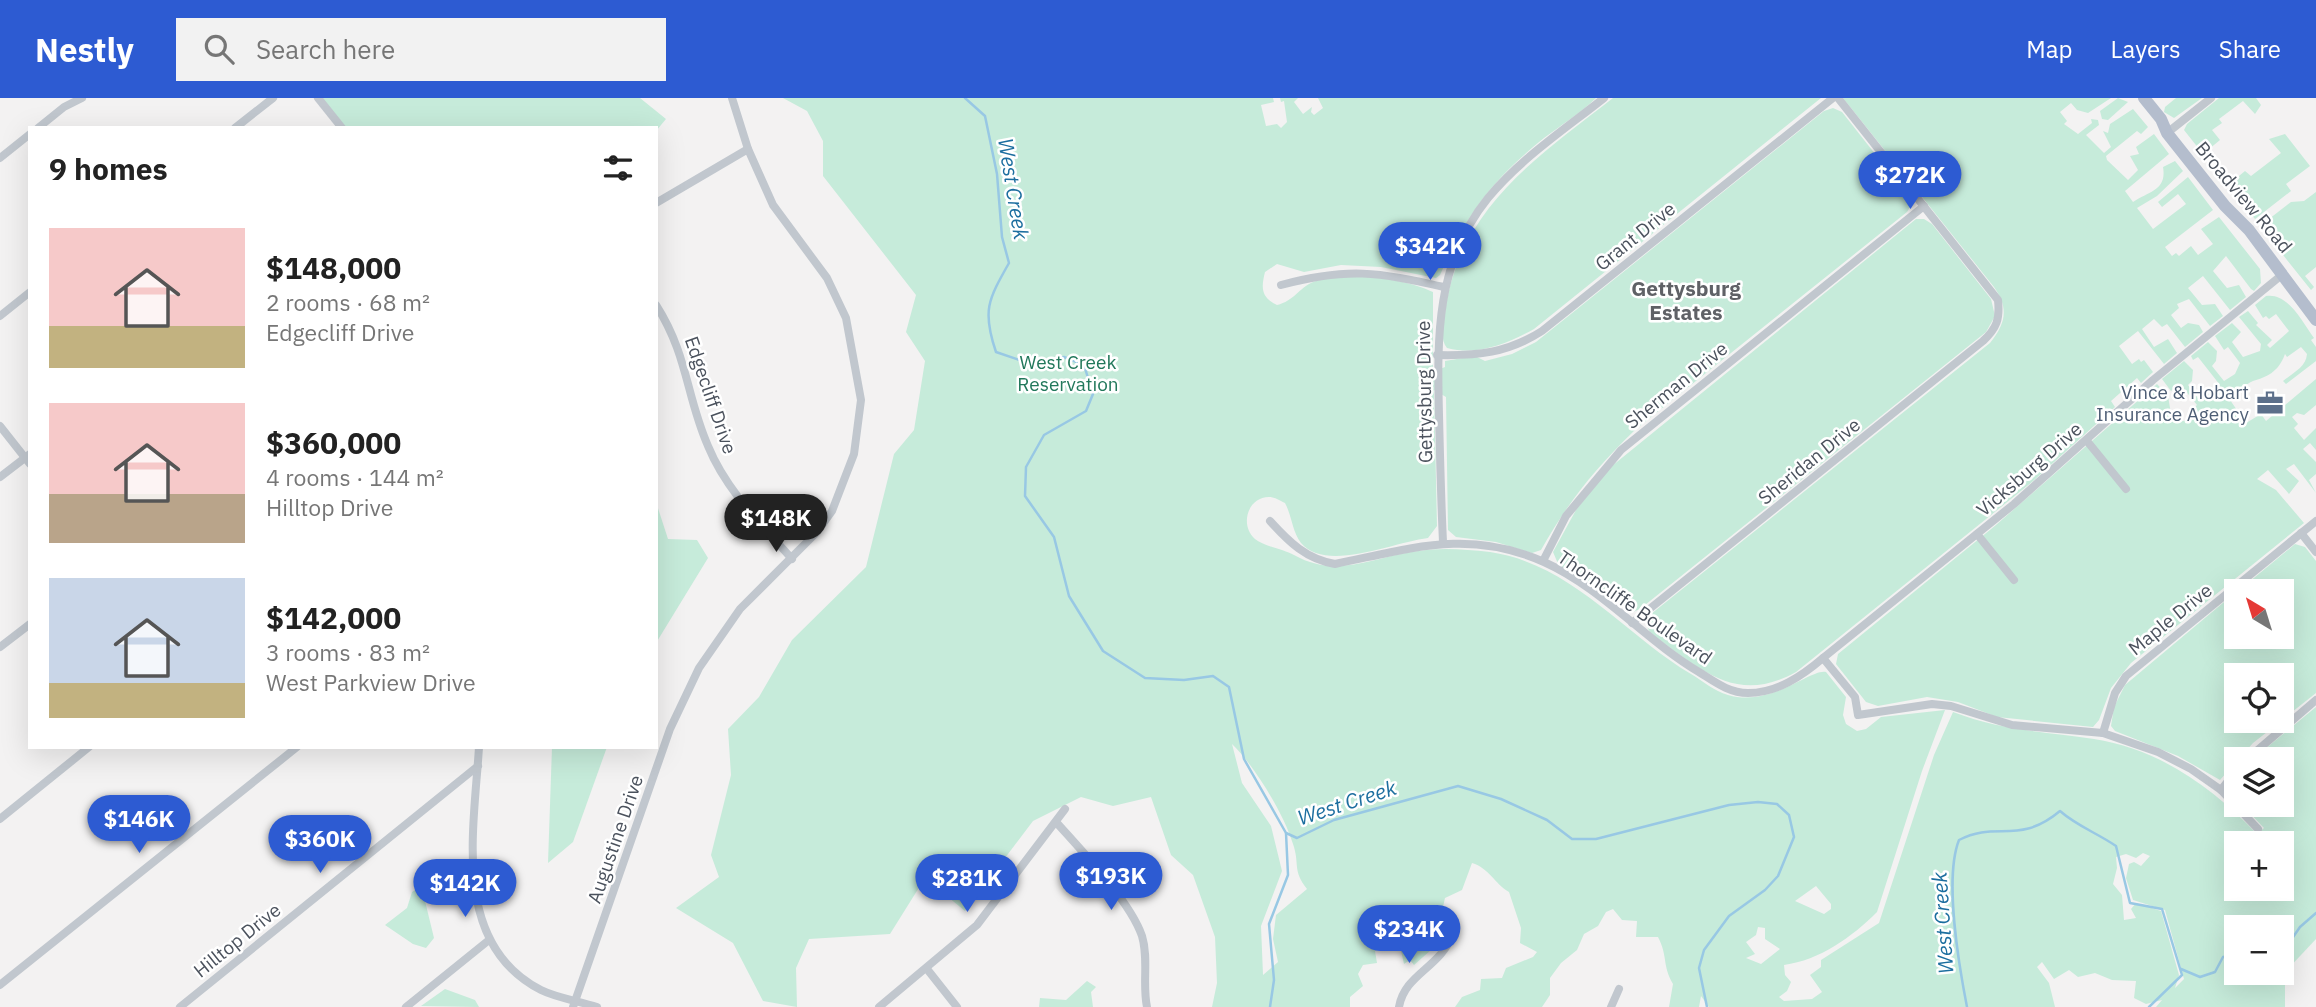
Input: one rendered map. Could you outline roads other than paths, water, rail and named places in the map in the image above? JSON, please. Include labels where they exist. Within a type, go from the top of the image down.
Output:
[{"type":"main road","name":"Broadview Road","points":[[2144,98],[2161,120],[2167,133],[2283,274],[2316,320]]},
{"type":"street","points":[[40,126],[64,107],[82,98]]},
{"type":"street","points":[[237,126],[272,98]]},
{"type":"street","points":[[318,98],[340,126]]},
{"type":"street","name":"Augustine Drive","points":[[574,1004],[670,729],[685,696],[713,646],[740,610],[792,559],[832,510],[853,454],[861,400],[846,318],[827,278],[773,205],[748,149],[732,98]]},
{"type":"street","name":"Gettysburg Drive","points":[[1443,542],[1437,355],[1444,287],[1457,248],[1488,199],[1513,172],[1604,98]]},
{"type":"street","points":[[1835,98],[1924,206]]},
{"type":"street","name":"Grant Drive","points":[[1437,355],[1466,356],[1506,350],[1532,337],[1835,98]]},
{"type":"street","points":[[2167,133],[2211,98]]},
{"type":"street","points":[[0,158],[28,136]]},
{"type":"street","points":[[658,201],[748,149]]},
{"type":"street","name":"Sheridan Drive","points":[[1632,623],[1994,331],[2000,317],[1998,300],[1924,206]]},
{"type":"street","name":"Sherman Drive","points":[[1543,561],[1566,516],[1621,450],[1924,206]]},
{"type":"street","points":[[1281,285],[1346,271],[1374,272],[1444,287]]},
{"type":"street","name":"Vicksburg Drive","points":[[1824,658],[1977,534],[2087,441],[2153,380],[2283,274]]},
{"type":"street","points":[[0,316],[28,294]]},
{"type":"street","name":"Edgecliff Drive","points":[[658,309],[682,354],[699,423],[718,467],[740,500],[792,559]]},
{"type":"street","points":[[0,426],[28,458],[0,477]]},
{"type":"street","points":[[2087,441],[2126,489]]},
{"type":"street","name":"Thorncliffe Boulevard","points":[[1270,521],[1299,550],[1318,561],[1335,564],[1443,542],[1493,547],[1543,561],[1583,584],[1678,660],[1719,685],[1743,692],[1786,684],[1824,658]]},
{"type":"street","name":"Maple Drive","points":[[2102,733],[2115,693],[2126,676],[2316,521]]},
{"type":"street","points":[[2301,533],[2316,552]]},
{"type":"street","points":[[1977,534],[2014,580]]},
{"type":"street","points":[[0,648],[28,626]]},
{"type":"street","points":[[1824,658],[1855,697],[1858,715],[1932,704],[1951,706],[2012,725],[2102,733],[2158,752],[2221,790],[2258,829]]},
{"type":"street","points":[[2261,747],[2316,700]]},
{"type":"street","points":[[0,819],[87,749]]},
{"type":"street","points":[[0,985],[295,749]]},
{"type":"street","points":[[479,749],[473,886],[479,916],[489,940],[513,972],[542,990],[574,1004],[597,1007]]},
{"type":"street","name":"Hilltop Drive","points":[[180,1007],[478,766]]},
{"type":"street","points":[[2221,790],[2224,786]]},
{"type":"street","points":[[879,1007],[977,925],[1065,808]]},
{"type":"street","points":[[1056,822],[1131,915],[1142,936],[1143,986],[1147,1007]]},
{"type":"street","points":[[1399,1007],[1404,989],[1447,951],[1453,933]]},
{"type":"street","points":[[406,1007],[489,940]]},
{"type":"street","points":[[927,969],[957,1007]]},
{"type":"street","points":[[1611,1007],[1619,989]]},
{"type":"waterway","name":"West Creek","points":[[965,98],[985,116],[997,174],[1002,237],[1009,263],[989,306],[989,326],[996,352],[1031,364],[1064,357],[1084,365],[1093,394],[1086,411],[1044,435],[1026,467],[1025,496],[1054,537],[1069,596],[1103,651],[1145,678],[1184,680],[1213,676],[1229,687],[1244,759],[1286,833],[1297,838],[1334,820],[1458,786],[1501,799],[1547,820],[1572,839],[1596,839],[1729,805],[1758,802],[1777,804],[1789,815],[1794,837],[1778,876],[1765,890],[1729,916],[1704,950],[1699,968],[1707,1007]]},
{"type":"waterway","name":"West Creek","points":[[1967,1007],[1954,922],[1953,876],[1959,840],[1973,834],[2032,827],[2060,811],[2116,846],[2130,903],[2162,909],[2182,975],[2149,1007]]},
{"type":"waterway","points":[[1270,1007],[1274,980],[1269,924],[1288,875],[1286,833]]},
{"type":"waterway","points":[[2294,936],[2316,913]]},
{"type":"waterway","points":[[2181,969],[2200,977],[2215,972],[2224,957]]},
{"type":"place","name":"Vince & Hobart Insurance Agency","points":[[2270,403]]},
{"type":"district","name":"Gettysburg Estates","points":[[1686,301]]},
{"type":"park label","name":"West Creek Reservation","points":[[1068,373]]}]
